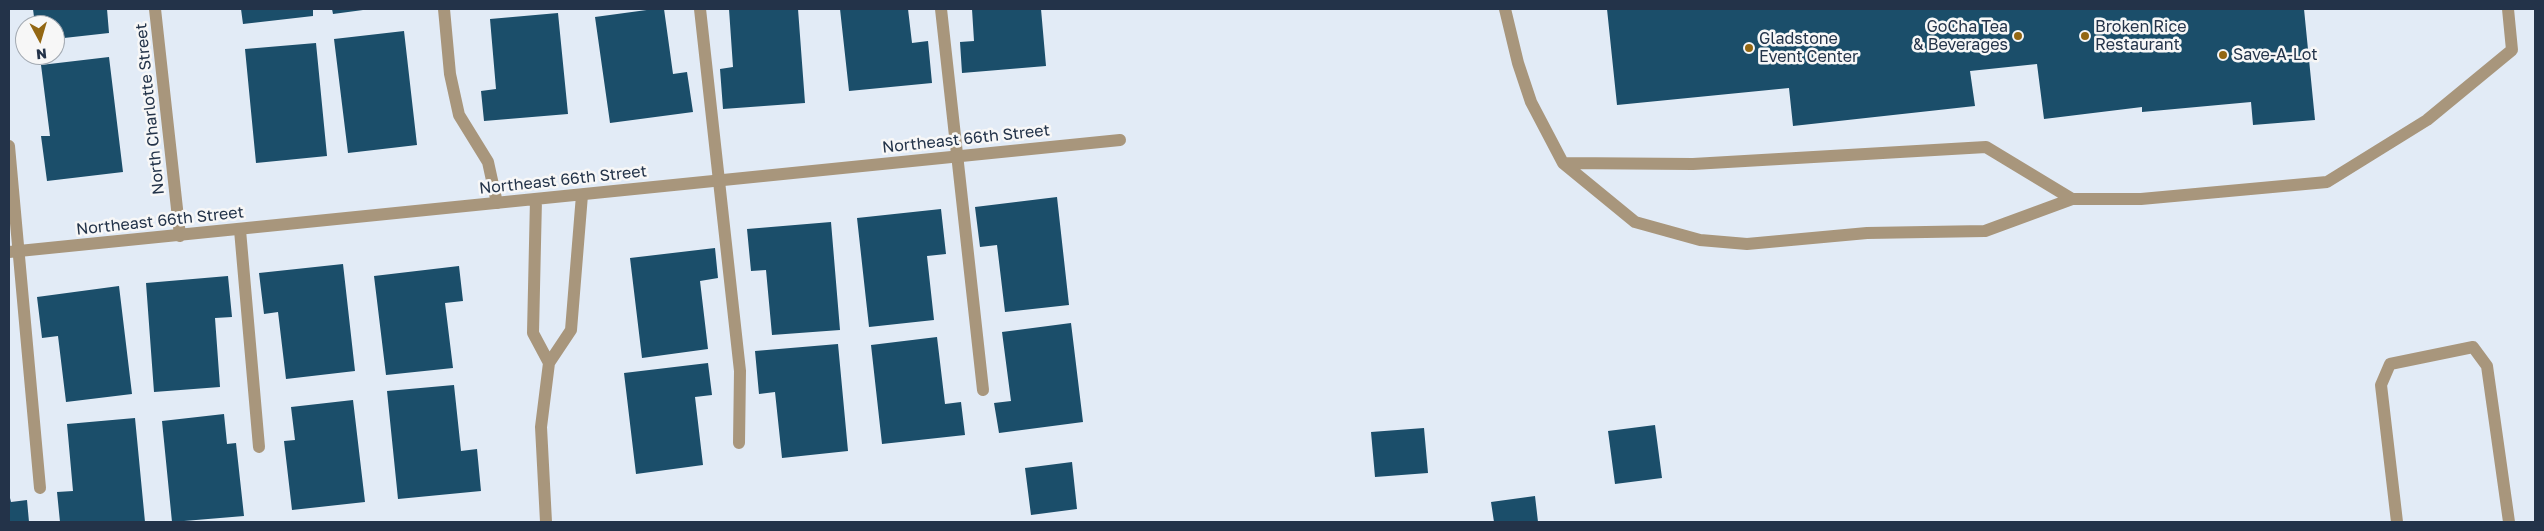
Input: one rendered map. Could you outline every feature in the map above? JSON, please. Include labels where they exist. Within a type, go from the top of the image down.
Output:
[{"type":"street","name":"North Charlotte Street","points":[[155,9],[180,236]]},
{"type":"street","points":[[444,9],[450,74],[459,115],[488,162],[496,203]]},
{"type":"street","points":[[700,9],[740,371],[739,443]]},
{"type":"street","points":[[941,9],[983,390]]},
{"type":"street","points":[[1505,9],[1518,63],[1532,102],[1563,163],[1635,222],[1700,240],[1747,244],[1867,233],[1985,231],[2072,199],[2141,199],[2326,182],[2427,120],[2512,50],[2508,9]]},
{"type":"street","name":"Northeast 66th Street","points":[[13,251],[240,230],[1120,140]]},
{"type":"street","points":[[9,146],[13,251],[40,488]]},
{"type":"street","points":[[1563,163],[1693,164],[1986,147],[2072,199]]},
{"type":"street","points":[[546,522],[541,427],[549,363],[571,330],[582,195]]},
{"type":"street","points":[[536,199],[533,333],[549,363]]},
{"type":"street","points":[[240,230],[259,447]]},
{"type":"street","points":[[2397,522],[2381,385],[2390,364],[2473,348],[2487,366],[2508,522]]},
{"type":"building","points":[[33,9],[107,9],[109,33],[65,38],[65,15],[34,15]]},
{"type":"building","points":[[241,9],[313,9],[313,16],[243,24]]},
{"type":"building","points":[[332,9],[363,9],[363,10],[333,14]]},
{"type":"building","points":[[664,9],[673,74],[687,72],[693,112],[610,123],[595,17]]},
{"type":"building","points":[[729,9],[798,9],[805,103],[723,109],[720,69],[733,67]]},
{"type":"building","points":[[840,9],[908,9],[912,43],[928,41],[932,83],[849,91]]},
{"type":"building","points":[[972,9],[1041,9],[1046,66],[962,73],[960,42],[974,41]]},
{"type":"building","points":[[1607,9],[2304,9],[2315,120],[2253,125],[2251,102],[2142,112],[2142,107],[2044,119],[2037,64],[1970,71],[1975,106],[1793,126],[1789,88],[1617,105]]},
{"type":"building","points":[[558,13],[568,114],[484,121],[481,91],[496,89],[490,19]]},
{"type":"building","points":[[404,31],[417,145],[348,153],[334,39]]},
{"type":"building","points":[[316,43],[327,156],[256,163],[245,49]]},
{"type":"building","points":[[109,57],[123,172],[47,181],[41,136],[50,136],[41,65],[65,65],[65,62]]},
{"type":"building","points":[[1057,197],[1069,305],[1005,312],[997,245],[980,247],[975,207]]},
{"type":"building","points":[[941,209],[946,254],[927,256],[934,320],[869,327],[857,218]]},
{"type":"building","points":[[831,222],[840,330],[772,335],[766,270],[751,271],[747,229]]},
{"type":"building","points":[[715,248],[718,278],[700,281],[708,349],[642,358],[630,258]]},
{"type":"building","points":[[343,264],[355,371],[286,379],[278,312],[264,314],[259,273]]},
{"type":"building","points":[[459,266],[463,301],[445,303],[453,368],[386,375],[374,276]]},
{"type":"building","points":[[228,276],[232,317],[215,318],[220,387],[154,392],[146,283]]},
{"type":"building","points":[[119,286],[132,394],[66,402],[58,336],[42,338],[37,297]]},
{"type":"building","points":[[1071,323],[1083,422],[999,433],[994,403],[1011,401],[1002,332]]},
{"type":"building","points":[[937,337],[945,404],[961,402],[965,435],[882,444],[871,345]]},
{"type":"building","points":[[838,344],[848,451],[782,458],[775,392],[759,394],[755,351]]},
{"type":"building","points":[[708,363],[712,395],[695,397],[703,465],[636,474],[624,373]]},
{"type":"building","points":[[454,385],[461,451],[477,449],[481,491],[398,499],[387,391]]},
{"type":"building","points":[[353,400],[365,502],[292,510],[284,441],[295,440],[291,407]]},
{"type":"building","points":[[224,414],[227,444],[236,443],[244,516],[172,522],[162,421]]},
{"type":"building","points":[[135,418],[145,522],[60,522],[57,492],[73,491],[67,424]]},
{"type":"building","points":[[1655,425],[1662,478],[1615,484],[1608,431]]},
{"type":"building","points":[[1424,428],[1428,473],[1375,477],[1371,432]]},
{"type":"building","points":[[1072,462],[1077,509],[1031,515],[1025,468]]},
{"type":"building","points":[[9,494],[11,502],[27,500],[29,522],[9,522]]},
{"type":"building","points":[[1535,496],[1538,522],[1494,522],[1491,502]]},
{"type":"place","name":"GoCha Tea & Beverages","points":[[2018,36]]},
{"type":"place","name":"Broken Rice Restaurant","points":[[2085,36]]},
{"type":"place","name":"Gladstone Event Center","points":[[1749,48]]},
{"type":"place","name":"Save-A-Lot","points":[[2223,55]]}]
